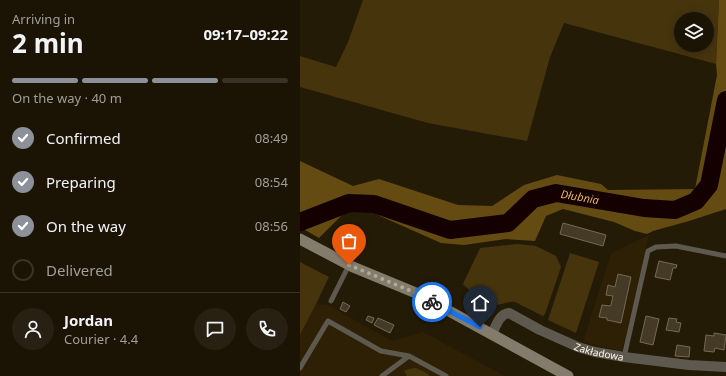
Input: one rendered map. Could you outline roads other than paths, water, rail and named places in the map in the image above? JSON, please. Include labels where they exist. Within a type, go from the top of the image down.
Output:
[{"type":"main road","points":[[303,240],[349,265],[416,293],[568,376]]},
{"type":"street","name":"Zakładowa","points":[[492,334],[502,316],[509,312],[540,330],[578,347],[595,352],[689,365],[726,367]]},
{"type":"lane","points":[[624,357],[648,252],[656,247],[676,246],[726,256]]},
{"type":"lane","points":[[330,301],[349,265]]},
{"type":"lane","points":[[300,368],[328,321],[381,351],[409,356],[446,376]]},
{"type":"lane","points":[[382,376],[409,356]]},
{"type":"waterway","name":"Dłubnia","points":[[300,222],[349,203],[374,204],[450,230],[508,223],[533,199],[556,193],[644,208],[675,210],[696,201],[709,185],[726,100]]}]
